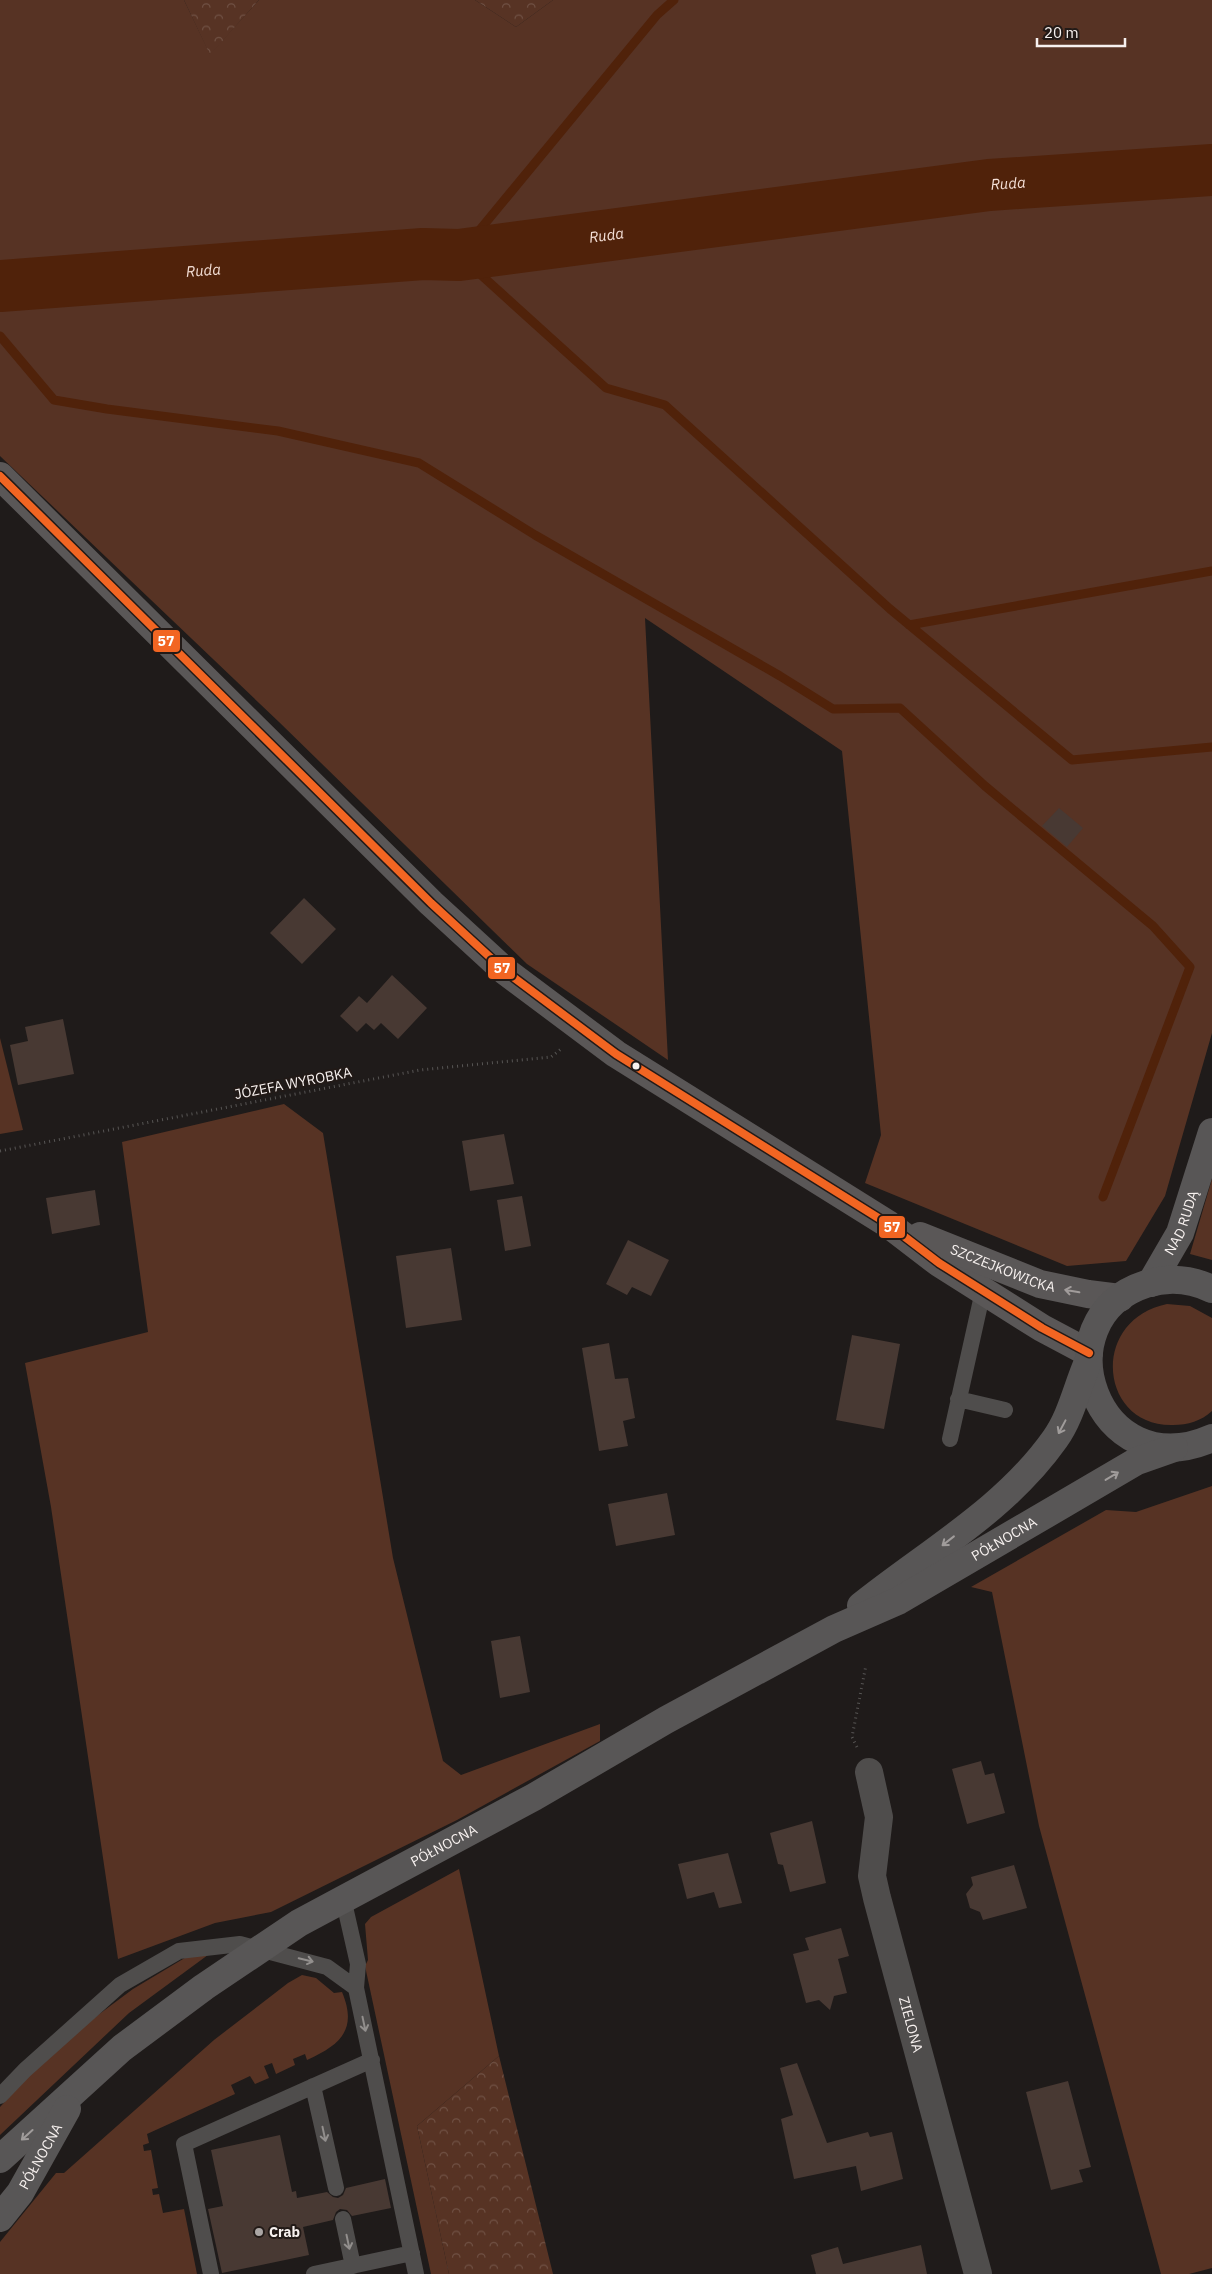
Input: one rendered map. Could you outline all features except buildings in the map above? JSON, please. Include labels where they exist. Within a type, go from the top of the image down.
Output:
[{"type":"main road","name":"SZCZEJKOWICKA","points":[[0,476],[431,903],[506,971],[586,1033],[888,1224],[939,1264],[1089,1357]]},
{"type":"main road","name":"NAD RUDĄ","points":[[1151,1282],[1183,1227],[1212,1132]]},
{"type":"main road","name":"SZCZEJKOWICKA","points":[[888,1224],[1040,1284],[1088,1294],[1120,1298]]},
{"type":"main road","points":[[1120,1298],[1151,1282],[1181,1280],[1212,1289]]},
{"type":"main road","name":"PÓŁNOCNA","points":[[834,1629],[888,1584],[966,1527],[1016,1484],[1055,1438],[1067,1416],[1101,1320],[1120,1298]]},
{"type":"main road","points":[[1089,1357],[1090,1381],[1095,1397],[1103,1412],[1127,1435],[1142,1442],[1174,1448],[1188,1447],[1212,1438]]},
{"type":"main road","name":"PÓŁNOCNA","points":[[0,2159],[76,2092],[122,2048],[259,1949],[343,1898],[534,1797],[666,1720],[834,1629],[898,1601],[1137,1461],[1174,1448]]},
{"type":"main road","name":"PÓŁNOCNA","points":[[0,2218],[20,2193],[76,2092]]},
{"type":"street","name":"ZIELONA","points":[[869,1772],[879,1817],[872,1876],[978,2274]]},
{"type":"lane","points":[[950,1439],[984,1291]]},
{"type":"lane","points":[[958,1399],[1004,1410]]},
{"type":"lane","points":[[343,1898],[358,1964],[356,1988],[416,2274]]},
{"type":"lane","points":[[0,2096],[25,2070],[120,1986],[179,1951],[240,1944],[327,1966],[356,1988]]},
{"type":"lane","points":[[211,2274],[184,2144],[372,2060]]},
{"type":"lane","points":[[314,2086],[336,2188]]},
{"type":"lane","points":[[342,2219],[353,2266]]},
{"type":"lane","points":[[314,2274],[412,2253]]},
{"type":"path","name":"JÓZEFA WYROBKA","points":[[0,1151],[420,1070],[551,1056],[586,1033]]},
{"type":"path","points":[[866,1665],[852,1737],[869,1772]]},
{"type":"green space","points":[[0,0],[184,0],[210,54],[259,0],[475,0],[516,27],[553,0],[1212,0],[1212,1033],[1165,1196],[1126,1261],[1067,1266],[865,1183],[881,1135],[842,751],[645,618],[668,1060],[527,964],[279,722],[0,456]]},
{"type":"green space","points":[[184,0],[259,0],[210,55]]},
{"type":"green space","points":[[475,0],[553,0],[516,27]]},
{"type":"green space","points":[[0,1038],[23,1130],[0,1134]]},
{"type":"green space","points":[[284,1104],[323,1133],[393,1558],[443,1761],[461,1775],[600,1724],[600,1741],[457,1820],[271,1912],[215,1923],[118,1959],[51,1507],[25,1363],[148,1332],[122,1142]]},
{"type":"green space","points":[[1212,1179],[1212,1260],[1190,1254]]},
{"type":"green space","points":[[1167,1304],[1190,1306],[1212,1318],[1212,1411],[1199,1420],[1184,1424],[1173,1425],[1148,1421],[1130,1409],[1118,1392],[1113,1371],[1115,1350],[1125,1330],[1142,1314]]},
{"type":"green space","points":[[1212,1486],[1212,2268],[1189,2274],[1161,2274],[1039,1826],[992,1592],[971,1587],[1106,1510],[1136,1512]]},
{"type":"green space","points":[[459,1869],[499,2056],[417,2126],[449,2274],[431,2274],[365,1966],[368,1960],[365,1924],[371,1917]]},
{"type":"green space","points":[[212,1952],[129,2013],[0,2135],[0,2107],[27,2078],[94,2018],[133,1989],[188,1956]]},
{"type":"green space","points":[[302,1975],[316,1978],[334,1993],[342,1992],[348,2017],[347,2026],[337,2042],[307,2060],[305,2054],[293,2059],[295,2065],[276,2074],[272,2063],[264,2066],[269,2078],[255,2084],[250,2076],[231,2085],[235,2094],[147,2134],[149,2143],[143,2145],[144,2151],[151,2150],[158,2188],[152,2189],[153,2195],[159,2194],[163,2213],[184,2209],[197,2274],[0,2274],[0,2242],[56,2173],[64,2173],[214,2040],[288,1983]]},
{"type":"green space","points":[[499,2056],[553,2274],[449,2274],[417,2126]]},
{"type":"waterway","points":[[674,0],[657,15],[459,255],[606,388],[665,405],[890,609],[1072,760],[1212,747]]},
{"type":"waterway","name":"Ruda","points":[[0,286],[423,254],[459,255],[989,185],[1212,170]]},
{"type":"waterway","points":[[0,336],[54,400],[107,409],[278,431],[419,463],[535,535],[780,676],[833,709],[900,708],[985,786],[1153,926],[1190,967],[1103,1197]]},
{"type":"waterway","points":[[909,625],[1212,571]]},
{"type":"transit line","name":"57","points":[[0,476],[431,903],[505,971],[616,1054],[888,1224],[939,1263],[1042,1328],[1089,1353]]},
{"type":"place","name":"Crab","points":[[259,2232]]}]
